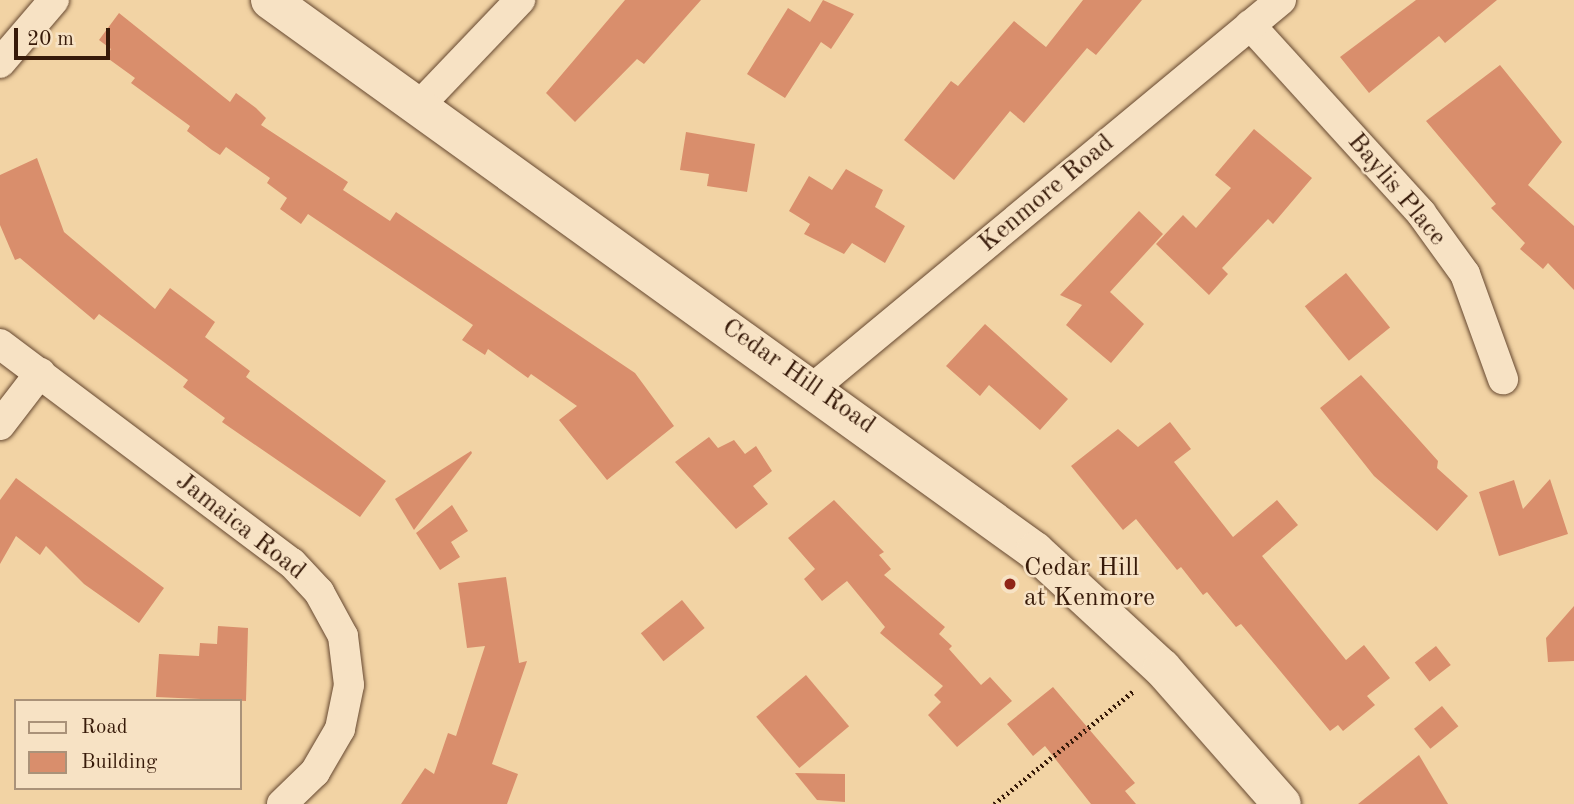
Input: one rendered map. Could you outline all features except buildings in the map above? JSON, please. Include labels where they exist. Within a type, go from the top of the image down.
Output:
[{"type":"street","points":[[0,63],[54,0]]},
{"type":"street","name":"Cedar Hill Road","points":[[270,0],[416,109],[813,387],[1035,551],[1162,668],[1282,804]]},
{"type":"street","points":[[416,109],[520,0]]},
{"type":"street","name":"Kenmore Road","points":[[813,387],[1281,0]]},
{"type":"street","name":"Baylis Place","points":[[1250,25],[1421,213],[1465,274],[1503,379]]},
{"type":"street","name":"Jamaica Road","points":[[0,344],[292,563],[319,592],[343,636],[349,685],[340,729],[315,772],[282,804]]},
{"type":"street","points":[[0,425],[40,373]]},
{"type":"path","points":[[995,804],[1162,668]]},
{"type":"place","name":"Cedar Hill at Kenmore","points":[[1010,584]]}]
